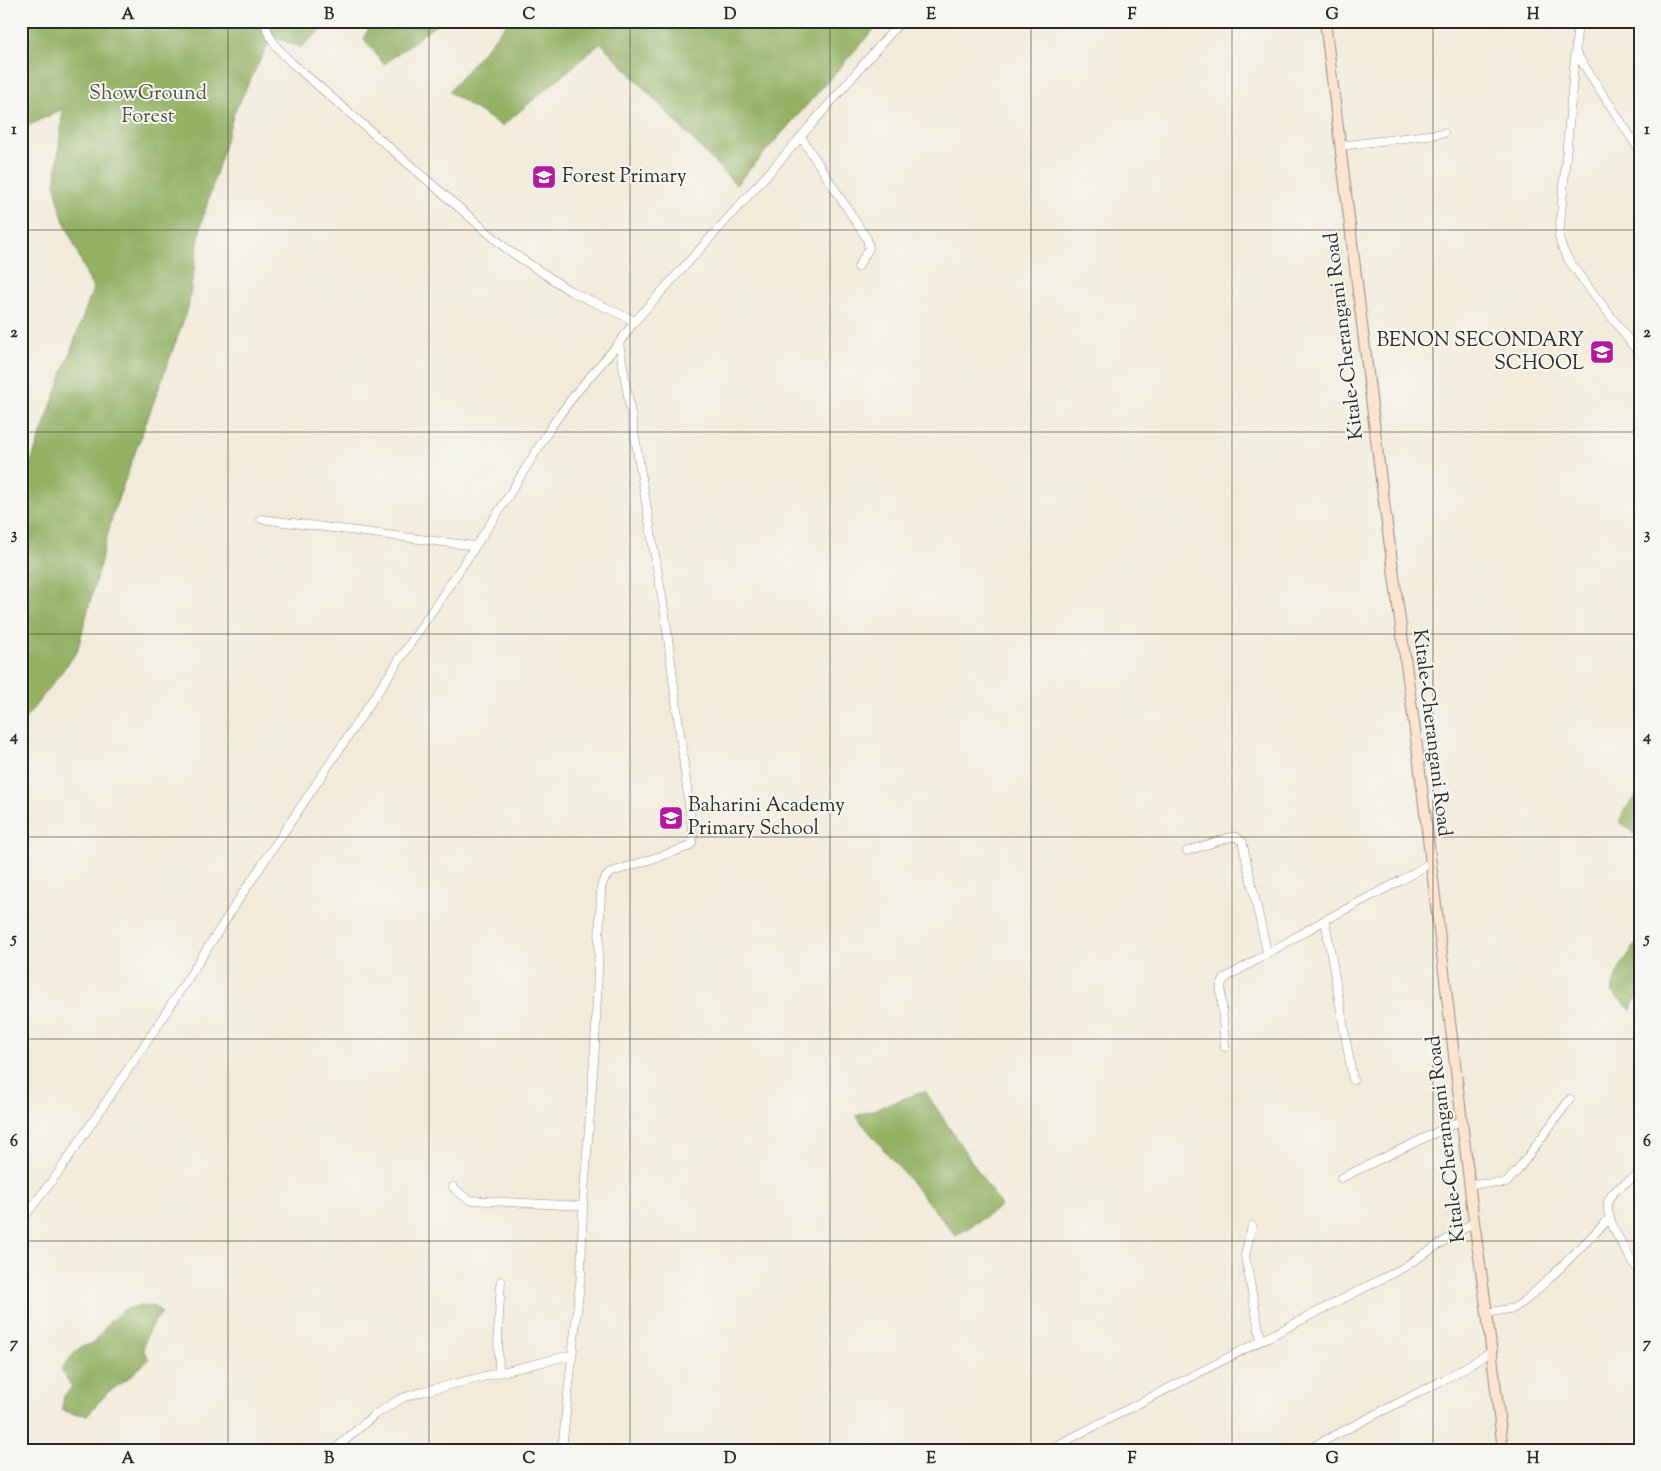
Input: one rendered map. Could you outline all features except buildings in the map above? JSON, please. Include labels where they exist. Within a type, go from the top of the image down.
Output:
[{"type":"main road","name":"Kitale-Cherangani Road","points":[[1325,21],[1381,480],[1416,738],[1503,1450]]},
{"type":"street","points":[[265,21],[265,26],[277,49],[508,250],[570,291],[635,321]]},
{"type":"street","points":[[21,1221],[58,1173],[154,1031],[252,880],[501,508],[553,424],[575,394],[619,343],[635,321],[801,137],[901,21]]},
{"type":"street","points":[[1578,21],[1559,236],[1564,252],[1578,273],[1640,355]]},
{"type":"street","points":[[1576,53],[1640,151]]},
{"type":"street","points":[[1340,146],[1444,133]]},
{"type":"street","points":[[801,137],[867,239],[869,248],[858,267]]},
{"type":"street","points":[[562,1450],[581,1274],[583,1206],[595,1047],[602,882],[612,872],[688,848],[692,843],[693,836],[665,615],[619,343]]},
{"type":"street","points":[[261,519],[475,546]]},
{"type":"street","points":[[1187,851],[1230,837],[1236,836],[1242,841],[1268,952]]},
{"type":"street","points":[[1225,1047],[1221,993],[1223,980],[1268,952],[1430,863]]},
{"type":"street","points":[[1325,920],[1353,1080]]},
{"type":"street","points":[[1469,1184],[1506,1183],[1517,1171],[1570,1098]]},
{"type":"street","points":[[1341,1178],[1462,1120]]},
{"type":"street","points":[[1640,1174],[1611,1196],[1607,1207],[1609,1219],[1640,1274]]},
{"type":"street","points":[[453,1186],[470,1200],[583,1206]]},
{"type":"street","points":[[1487,1313],[1514,1308],[1526,1300],[1609,1219]]},
{"type":"street","points":[[1048,1450],[1401,1269],[1474,1222]]},
{"type":"street","points":[[1252,1226],[1245,1256],[1261,1340]]},
{"type":"street","points":[[499,1373],[498,1333],[501,1281]]},
{"type":"street","points":[[1306,1450],[1447,1378],[1491,1352]]},
{"type":"street","points":[[334,1450],[374,1415],[402,1398],[571,1355]]},
{"type":"green space","name":"ShowGround Forest","points":[[21,21],[331,21],[301,47],[272,36],[234,113],[201,224],[188,308],[114,510],[77,652],[21,724],[21,490],[93,289],[62,216],[55,185],[63,109],[21,129]]},
{"type":"green space","points":[[372,21],[441,21],[384,64],[364,39]]},
{"type":"green space","points":[[509,21],[866,21],[874,29],[736,185],[601,43],[502,126],[449,92]]},
{"type":"green space","points":[[1640,792],[1640,839],[1620,822],[1624,810]]},
{"type":"green space","points":[[1640,939],[1640,997],[1634,1001],[1631,1010],[1612,992],[1619,970]]},
{"type":"green space","points":[[925,1091],[1001,1206],[956,1236],[856,1116]]},
{"type":"green space","points":[[139,1306],[155,1307],[162,1313],[151,1326],[146,1338],[143,1350],[149,1359],[125,1381],[108,1392],[87,1415],[74,1414],[62,1410],[64,1396],[72,1387],[61,1369],[79,1348],[94,1343],[111,1320],[124,1310]]},
{"type":"place","name":"Forest Primary","points":[[544,177]]},
{"type":"place","name":"BENON SECONDARY SCHOOL","points":[[1602,352]]},
{"type":"place","name":"Baharini Academy Primary School","points":[[671,818]]}]
